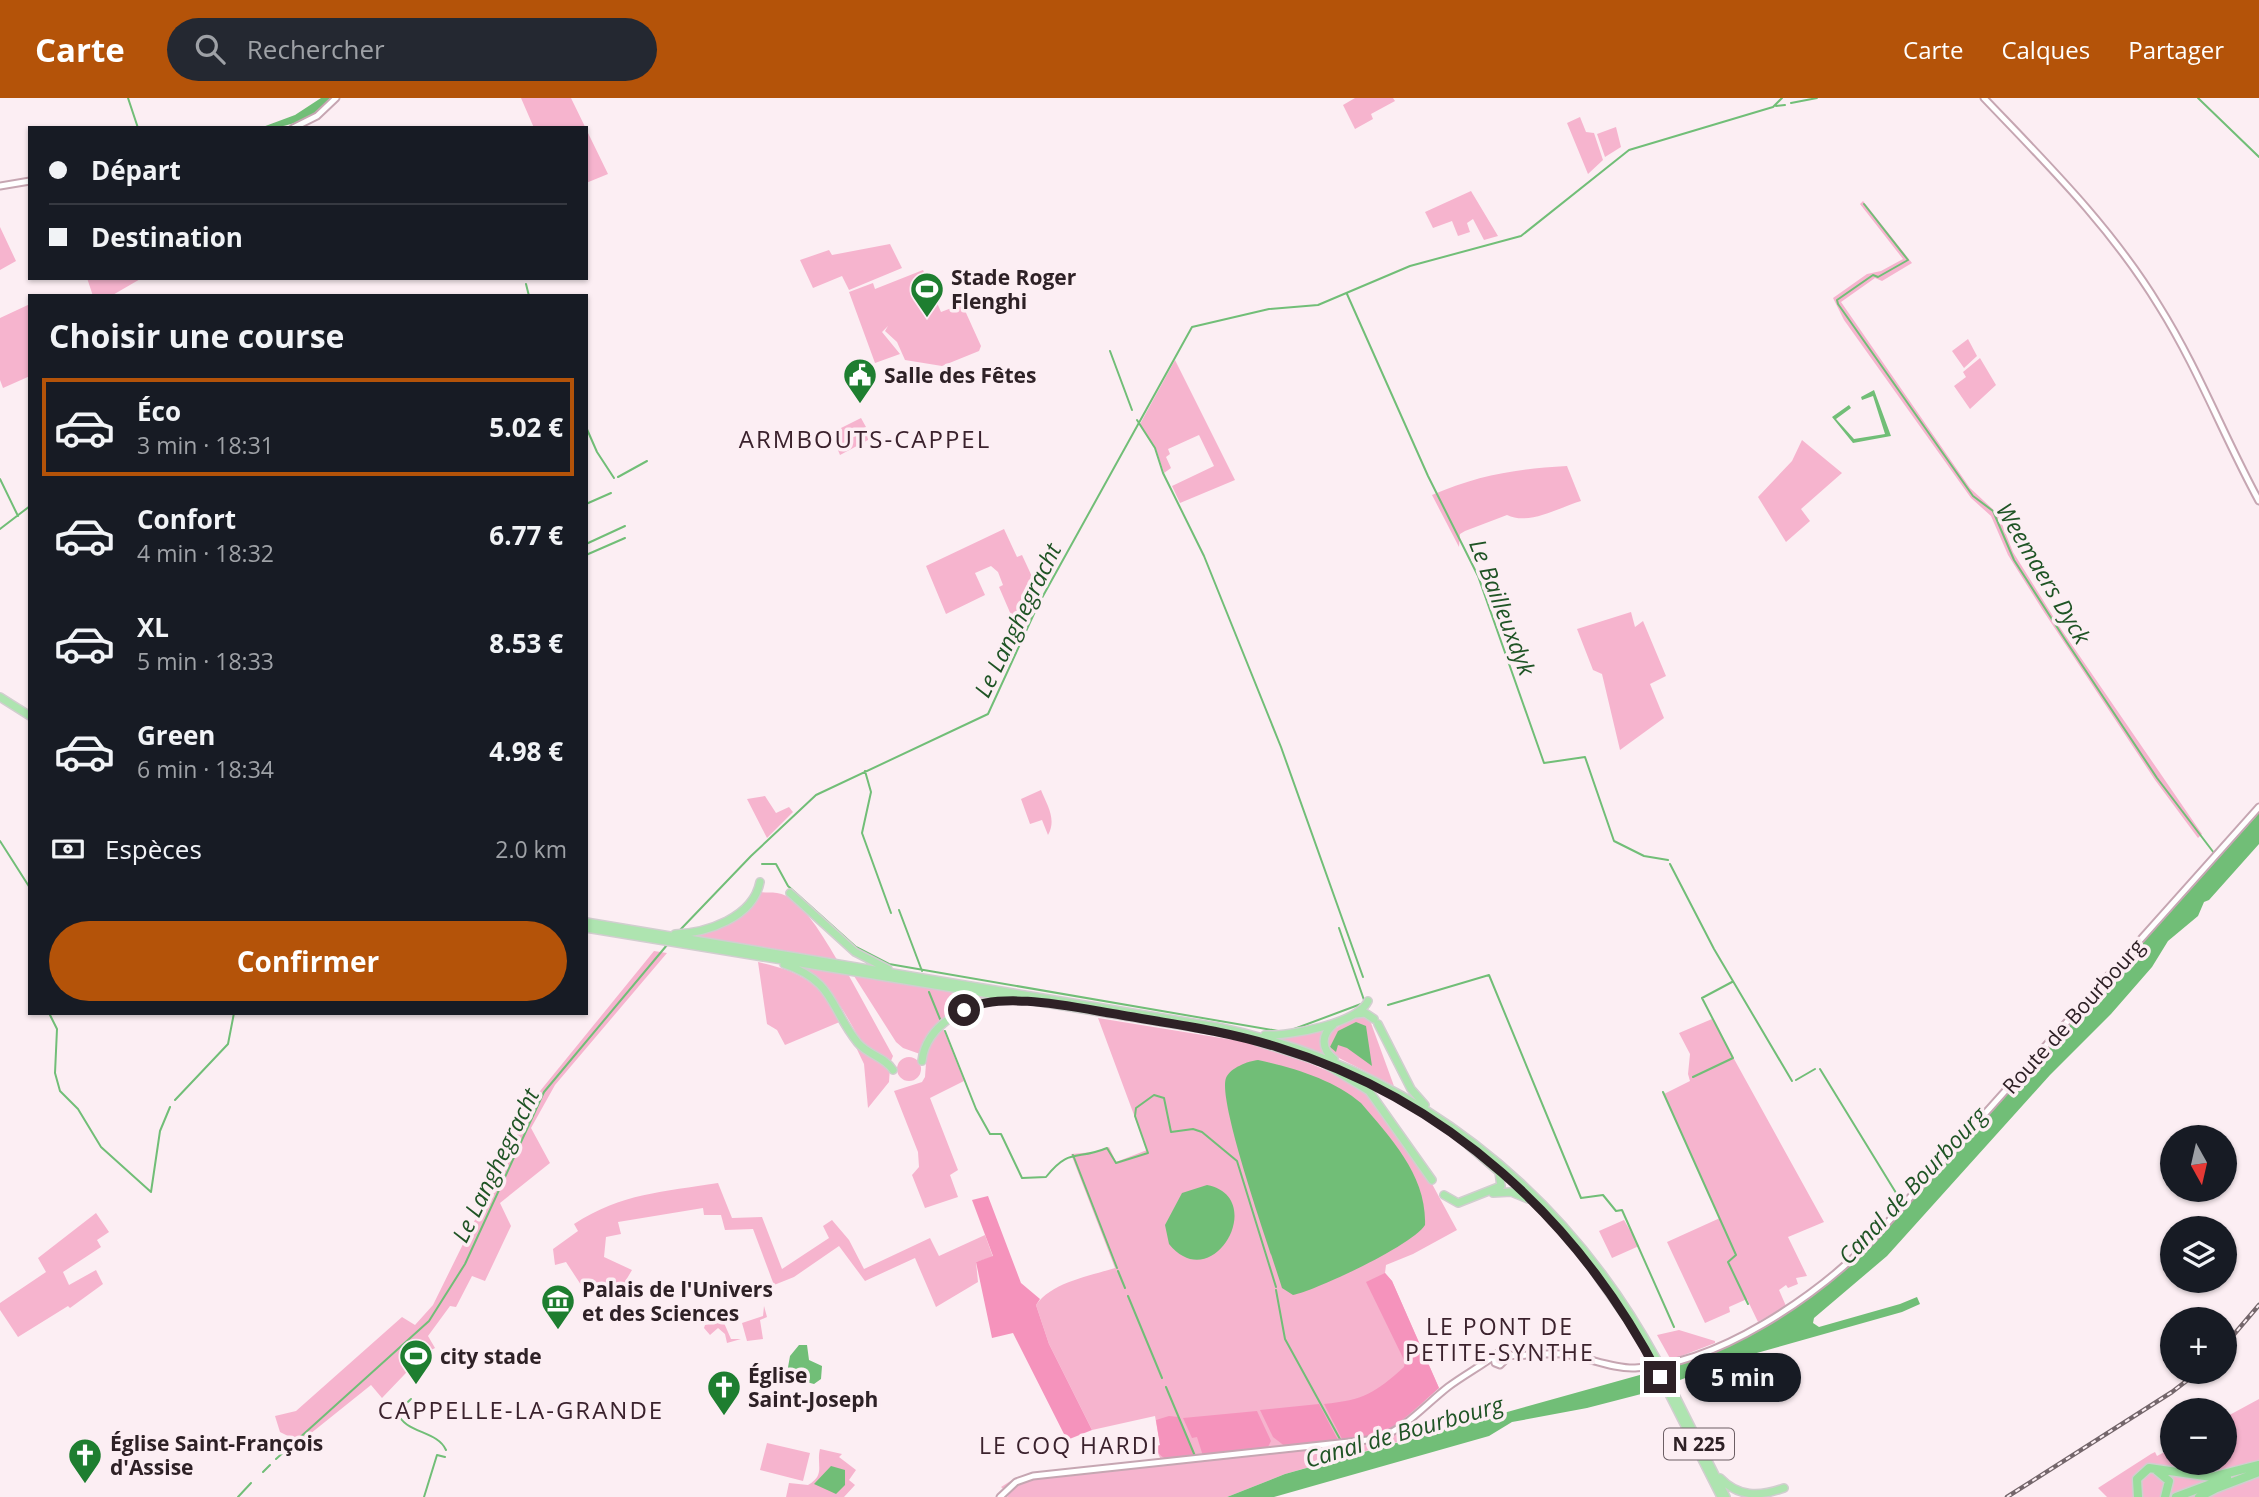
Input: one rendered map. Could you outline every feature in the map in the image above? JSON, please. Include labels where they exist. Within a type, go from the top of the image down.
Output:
[{"type":"highway","points":[[0,697],[28,715]]},
{"type":"highway","points":[[0,703],[28,720]]},
{"type":"highway","points":[[675,937],[708,929],[730,919],[752,899],[760,883]]},
{"type":"highway","points":[[790,892],[864,959],[886,968],[936,980]]},
{"type":"highway","name":"N 225","points":[[588,925],[675,937],[730,951],[1229,1034],[1322,1062],[1394,1096],[1459,1137],[1511,1179],[1562,1230],[1610,1292],[1654,1361]]},
{"type":"highway","name":"N 225","points":[[588,925],[626,929],[1233,1030],[1301,1049],[1360,1073],[1448,1123],[1513,1173],[1566,1226],[1610,1282],[1726,1497]]},
{"type":"highway","points":[[730,951],[786,965],[811,978],[834,1002],[859,1044],[893,1070]]},
{"type":"highway","points":[[922,1061],[925,1050],[941,1027],[972,1006],[1003,1000],[1058,1005]]},
{"type":"highway","points":[[1233,1030],[1266,1035],[1297,1034],[1319,1028],[1357,1011],[1368,1001]]},
{"type":"highway","points":[[1357,1011],[1374,1019]]},
{"type":"highway","points":[[1360,1073],[1329,1055],[1325,1036],[1332,1026],[1360,1013],[1368,1014],[1374,1019],[1415,1094],[1448,1123]]},
{"type":"highway","points":[[1322,1062],[1369,1091],[1432,1180]]},
{"type":"highway","points":[[1444,1195],[1458,1203],[1497,1190],[1502,1183],[1498,1170],[1459,1137]]},
{"type":"highway","points":[[1448,1203],[1464,1204],[1497,1193],[1516,1193],[1529,1200],[1562,1230]]},
{"type":"highway","points":[[1455,1212],[1464,1204]]},
{"type":"highway","name":"N 225","points":[[1670,1392],[1721,1497]]},
{"type":"highway","points":[[1688,1433],[1713,1497]]},
{"type":"highway","points":[[1699,1443],[1721,1479],[1738,1494],[1756,1497],[1784,1488],[1769,1497]]},
{"type":"highway","points":[[2176,1497],[2259,1466]]},
{"type":"highway","points":[[2139,1497],[2138,1477],[2149,1468],[2203,1476],[2233,1477],[2259,1472]]},
{"type":"highway","points":[[2139,1497],[2140,1478],[2154,1470],[2168,1479],[2169,1488],[2165,1497]]},
{"type":"highway","points":[[2199,1497],[2233,1477]]},
{"type":"highway","points":[[2192,1497],[2215,1488]]},
{"type":"main road","points":[[297,126],[317,116],[336,98]]},
{"type":"main road","points":[[1984,98],[2081,199],[2136,269],[2185,351],[2259,501]]},
{"type":"main road","points":[[0,186],[28,181]]},
{"type":"main road","name":"Route de Bourbourg","points":[[1504,1358],[1552,1353],[1630,1368],[1681,1360],[1717,1345],[1800,1300],[1865,1247],[2259,807]]},
{"type":"main road","points":[[1002,1497],[1018,1482],[1056,1474],[1362,1442],[1381,1437],[1399,1427],[1468,1374],[1498,1353],[1504,1358],[1496,1364],[1468,1374]]},
{"type":"main road","points":[[1493,1357],[1496,1364]]},
{"type":"shaded area","points":[[321,98],[330,98],[307,118],[298,122],[284,126],[265,126],[295,115]]},
{"type":"shaded area","points":[[521,98],[571,98],[585,126],[533,126]]},
{"type":"shaded area","points":[[1355,98],[1393,98],[1395,101],[1371,114],[1373,119],[1355,129],[1343,105]]},
{"type":"shaded area","points":[[1580,117],[1586,132],[1594,133],[1603,160],[1588,174],[1567,123]]},
{"type":"shaded area","points":[[1616,127],[1621,147],[1605,157],[1597,134]]},
{"type":"shaded area","points":[[588,133],[608,174],[588,182]]},
{"type":"shaded area","points":[[1471,191],[1498,236],[1484,240],[1473,219],[1467,223],[1470,232],[1458,236],[1452,221],[1433,228],[1425,212]]},
{"type":"shaded area","points":[[1863,201],[1912,263],[1882,281],[1875,278],[1841,302],[1970,488],[1998,514],[2013,552],[2061,629],[2202,834],[2198,838],[2155,780],[2042,609],[2008,555],[1991,516],[1971,498],[1844,320],[1833,298],[1867,274],[1881,271],[1903,259],[1860,204]]},
{"type":"shaded area","points":[[0,227],[16,261],[0,270]]},
{"type":"shaded area","points":[[890,244],[902,268],[849,290],[842,276],[813,288],[800,260],[829,250],[832,255]]},
{"type":"shaded area","name":"Stade Roger Flenghi","points":[[923,270],[941,312],[962,304],[981,346],[979,351],[942,366],[905,360],[897,342],[885,331],[888,326],[882,332],[900,354],[875,363],[849,292],[873,283],[875,289]]},
{"type":"shaded area","points":[[88,280],[139,280],[114,294],[92,294]]},
{"type":"shaded area","points":[[28,305],[28,377],[3,388],[0,380],[0,318]]},
{"type":"shaded area","points":[[1968,339],[1977,356],[1964,368],[1952,351]]},
{"type":"shaded area","points":[[1980,358],[1996,385],[1970,409],[1954,386],[1966,377],[1963,372]]},
{"type":"shaded area","points":[[1175,360],[1235,480],[1180,503],[1172,486],[1214,466],[1199,435],[1168,449],[1170,454],[1166,457],[1171,468],[1164,473],[1156,449],[1140,424]]},
{"type":"shaded area","points":[[1874,390],[1891,436],[1853,443],[1832,417],[1849,405],[1851,408],[1836,419],[1854,439],[1885,434],[1873,396],[1862,400],[1861,397]]},
{"type":"shaded area","points":[[861,418],[866,427],[849,435],[851,438],[868,431],[868,440],[840,455],[831,433]]},
{"type":"shaded area","points":[[1802,440],[1842,473],[1801,509],[1810,521],[1786,542],[1758,497],[1792,461]]},
{"type":"shaded area","points":[[1567,466],[1581,501],[1535,517],[1516,518],[1507,515],[1460,534],[1459,547],[1432,495],[1498,474]]},
{"type":"shaded area","points":[[1004,529],[1017,557],[1022,555],[1041,596],[1021,638],[999,587],[1003,585],[998,572],[991,566],[975,573],[985,595],[946,614],[926,566]]},
{"type":"shaded area","points":[[1631,612],[1635,627],[1643,621],[1666,676],[1650,684],[1664,718],[1620,750],[1602,674],[1593,670],[1577,629]]},
{"type":"shaded area","points":[[1041,790],[1052,823],[1048,835],[1042,820],[1030,824],[1021,799]]},
{"type":"shaded area","points":[[765,796],[776,813],[789,807],[793,812],[767,838],[747,799]]},
{"type":"shaded area","points":[[2259,813],[2259,844],[2209,900],[2204,902],[2198,916],[2168,941],[2152,967],[2111,1014],[2050,1075],[1887,1256],[1814,1318],[1813,1323],[1819,1327],[1917,1297],[1920,1304],[1902,1312],[1739,1358],[1645,1393],[1587,1408],[1512,1422],[1489,1436],[1274,1497],[1227,1497],[1285,1474],[1672,1366],[1763,1326],[1800,1304],[1874,1242]]},
{"type":"shaded area","points":[[761,892],[786,896],[804,910],[838,961],[686,936],[728,921],[745,909]]},
{"type":"shaded area","points":[[654,951],[667,953],[555,1085],[531,1128],[550,1163],[500,1203],[511,1226],[485,1281],[472,1276],[456,1307],[450,1306],[428,1336],[435,1348],[425,1353],[382,1398],[371,1385],[300,1442],[280,1432],[275,1416],[296,1411],[402,1317],[415,1325],[433,1305],[536,1096]]},
{"type":"shaded area","points":[[758,962],[787,970],[808,981],[825,997],[842,1021],[785,1045],[777,1030],[767,1024]]},
{"type":"shaded area","points":[[795,965],[848,974],[893,1056],[891,1061],[864,1043],[830,994],[814,978]]},
{"type":"shaded area","points":[[854,976],[996,998],[959,1010],[920,1054],[903,1048],[896,1042]]},
{"type":"shaded area","points":[[1356,1017],[1368,1017],[1394,1086],[1333,1055],[1329,1048],[1332,1031]]},
{"type":"shaded area","points":[[1098,1018],[1246,1042],[1285,1053],[1354,1082],[1368,1095],[1431,1182],[1457,1230],[1386,1265],[1385,1273],[1392,1281],[1439,1388],[1397,1426],[1401,1441],[1285,1474],[1227,1497],[1007,1497],[1009,1494],[1001,1487],[1017,1477],[1049,1471],[1052,1477],[1163,1464],[1155,1447],[1160,1445],[1155,1416],[1092,1430],[1049,1344],[1036,1305],[1061,1285],[1115,1268],[1071,1154],[1094,1152],[1109,1147],[1116,1162],[1147,1150]]},
{"type":"shaded area","points":[[1712,1019],[1824,1222],[1788,1237],[1807,1276],[1796,1278],[1798,1284],[1788,1288],[1786,1285],[1779,1290],[1786,1306],[1758,1322],[1747,1299],[1729,1307],[1730,1312],[1705,1323],[1667,1242],[1720,1218],[1664,1094],[1690,1081],[1690,1054],[1679,1033]]},
{"type":"shaded area","points":[[1356,1022],[1366,1026],[1372,1066],[1347,1048],[1338,1045],[1336,1052],[1330,1047],[1338,1031]]},
{"type":"shaded area","points":[[1328,1026],[1326,1055],[1273,1037],[1302,1035]]},
{"type":"shaded area","points":[[943,1028],[964,1081],[930,1098],[958,1170],[950,1175],[958,1197],[925,1208],[912,1175],[919,1167],[918,1152],[894,1091],[922,1082],[925,1077],[927,1049]]},
{"type":"shaded area","points":[[854,1043],[890,1068],[889,1082],[868,1108],[864,1064]]},
{"type":"shaded area","points":[[909,1057],[918,1060],[921,1069],[918,1078],[909,1081],[900,1078],[897,1069],[900,1060]]},
{"type":"shaded area","points":[[1258,1060],[1312,1076],[1339,1088],[1361,1103],[1405,1159],[1414,1174],[1424,1207],[1425,1225],[1403,1244],[1342,1276],[1293,1295],[1282,1288],[1237,1146],[1225,1093],[1226,1078],[1231,1071],[1245,1063]]},
{"type":"shaded area","points":[[718,1183],[732,1218],[762,1217],[782,1269],[829,1238],[823,1226],[832,1220],[849,1240],[864,1269],[930,1238],[939,1256],[985,1235],[993,1257],[976,1262],[978,1282],[936,1307],[915,1258],[865,1281],[839,1246],[794,1277],[774,1285],[753,1229],[725,1230],[721,1215],[704,1215],[703,1208],[618,1222],[621,1234],[606,1237],[604,1257],[632,1270],[619,1292],[603,1298],[588,1282],[583,1288],[566,1262],[555,1265],[553,1249],[578,1231],[574,1224],[592,1214],[643,1195]]},
{"type":"shaded area","points":[[1207,1185],[1225,1193],[1233,1207],[1234,1223],[1228,1239],[1217,1252],[1202,1259],[1186,1257],[1169,1244],[1165,1225],[1182,1193]]},
{"type":"shaded area","points":[[988,1196],[1021,1283],[1040,1299],[1036,1305],[1049,1344],[1092,1430],[1067,1440],[1013,1333],[992,1338],[976,1262],[993,1256],[972,1200]]},
{"type":"shaded area","points":[[96,1213],[109,1232],[97,1240],[101,1247],[63,1272],[69,1285],[96,1270],[103,1284],[70,1308],[68,1306],[18,1337],[0,1310],[0,1303],[46,1272],[38,1258]]},
{"type":"shaded area","points":[[1624,1220],[1639,1246],[1612,1258],[1599,1231]]},
{"type":"shaded area","points":[[1385,1273],[1392,1281],[1439,1388],[1407,1416],[1383,1432],[1370,1438],[1342,1439],[1324,1404],[1368,1394],[1404,1367],[1405,1362],[1366,1282]]},
{"type":"shaded area","points":[[764,1306],[767,1317],[760,1320],[763,1339],[747,1341],[742,1323],[763,1316]]},
{"type":"shaded area","points":[[728,1311],[721,1316],[731,1339],[741,1339],[727,1343],[725,1334],[718,1328],[710,1335],[704,1328],[705,1325],[719,1323],[715,1312]]},
{"type":"shaded area","points":[[1679,1330],[1715,1343],[1671,1360],[1657,1335]]},
{"type":"shaded area","points":[[799,1345],[807,1345],[809,1360],[822,1366],[821,1379],[814,1384],[787,1373],[790,1356]]},
{"type":"shaded area","points":[[2259,1399],[2259,1497],[2107,1497],[2098,1488],[2155,1452],[2157,1456],[2160,1454],[2160,1475],[2237,1475],[2237,1411]]},
{"type":"shaded area","points":[[1319,1404],[1338,1440],[1286,1447],[1273,1437],[1260,1410]]},
{"type":"shaded area","points":[[1257,1411],[1271,1441],[1267,1449],[1203,1456],[1197,1437],[1192,1438],[1183,1418]]},
{"type":"shaded area","points":[[1169,1416],[1179,1417],[1196,1457],[1172,1460],[1158,1453],[1155,1447],[1160,1445],[1156,1420]]},
{"type":"shaded area","points":[[767,1443],[810,1453],[803,1481],[760,1470]]},
{"type":"shaded area","points":[[820,1449],[842,1454],[839,1457],[856,1470],[849,1480],[855,1485],[844,1497],[786,1497],[789,1483],[808,1485],[817,1477]]},
{"type":"shaded area","points":[[831,1466],[845,1470],[845,1485],[836,1494],[814,1484]]},
{"type":"waterway","points":[[128,98],[137,126]]},
{"type":"waterway","name":"Le Langhegracht","points":[[680,930],[751,856],[816,795],[988,714],[1038,605],[1192,327],[1269,309],[1318,305],[1410,266],[1521,236],[1629,150],[1773,107],[1782,98]]},
{"type":"waterway","points":[[1791,103],[1817,98]]},
{"type":"waterway","points":[[2198,98],[2259,157]]},
{"type":"waterway","points":[[1776,106],[1785,105]]},
{"type":"waterway","name":"Weemaers Dyck","points":[[1864,204],[1908,260],[1878,277],[1873,275],[1837,300],[1838,304],[1973,496],[1993,511],[2014,560],[2066,641],[2157,778],[2214,853]]},
{"type":"waterway","points":[[526,284],[528,294]]},
{"type":"waterway","name":"Le Bailleuxdyk","points":[[1347,294],[1428,476],[1478,576],[1544,763],[1585,757],[1614,841],[1644,856],[1668,860]]},
{"type":"waterway","points":[[1110,351],[1132,410]]},
{"type":"waterway","points":[[1137,420],[1155,448],[1163,473],[1204,556],[1281,747],[1363,977]]},
{"type":"waterway","points":[[588,432],[597,452],[614,478]]},
{"type":"waterway","points":[[618,477],[647,461]]},
{"type":"waterway","points":[[0,479],[18,516]]},
{"type":"waterway","points":[[588,503],[611,493]]},
{"type":"waterway","points":[[0,529],[28,508]]},
{"type":"waterway","points":[[588,543],[625,526]]},
{"type":"waterway","points":[[588,554],[625,538]]},
{"type":"waterway","points":[[865,771],[871,792],[862,833],[891,913]]},
{"type":"waterway","points":[[0,841],[28,885]]},
{"type":"waterway","points":[[762,864],[776,864],[788,886],[856,947],[889,964],[1278,1031]]},
{"type":"waterway","name":"Le Bailleuxdyk","points":[[1670,864],[1714,949],[1792,1081]]},
{"type":"waterway","points":[[899,910],[922,971]]},
{"type":"waterway","points":[[1339,928],[1364,1000]]},
{"type":"waterway","name":"Le Langhegracht","points":[[276,1459],[429,1321],[465,1264],[544,1092],[667,945]]},
{"type":"waterway","points":[[1388,1005],[1489,975],[1581,1198],[1603,1195],[1616,1211],[1622,1210],[1674,1327]]},
{"type":"waterway","points":[[1693,1077],[1733,1058],[1702,998],[1732,982]]},
{"type":"waterway","points":[[929,992],[940,1019]]},
{"type":"waterway","points":[[1294,1029],[1361,1004]]},
{"type":"waterway","points":[[50,1015],[57,1029],[55,1073],[60,1091],[78,1109],[101,1147],[151,1192],[160,1131],[170,1107]]},
{"type":"waterway","points":[[175,1100],[228,1044],[234,1015]]},
{"type":"waterway","points":[[945,1031],[976,1109],[990,1134],[1001,1134],[1022,1178],[1046,1177],[1068,1158],[1107,1148],[1116,1163],[1148,1153],[1135,1116],[1136,1108],[1154,1095],[1164,1098],[1171,1132],[1193,1129],[1202,1132],[1237,1161],[1276,1287]]},
{"type":"waterway","name":"Le Bailleuxdyk","points":[[1796,1080],[1815,1069]]},
{"type":"waterway","name":"Le Bailleuxdyk","points":[[1820,1069],[1901,1201]]},
{"type":"waterway","points":[[1663,1092],[1736,1255],[1728,1262],[1748,1304]]},
{"type":"waterway","points":[[1073,1155],[1117,1268]]},
{"type":"waterway","points":[[1118,1271],[1125,1288]]},
{"type":"waterway","name":"Canal de Bourbourg","points":[[1276,1290],[1285,1339],[1341,1441]]},
{"type":"waterway","points":[[1128,1296],[1162,1378]]},
{"type":"waterway","points":[[1166,1387],[1195,1456]]},
{"type":"waterway","points":[[411,1399],[397,1412],[401,1419],[436,1439],[446,1450]]},
{"type":"waterway","name":"Canal de Bourbourg","points":[[1344,1446],[1349,1458]]},
{"type":"waterway","points":[[424,1497],[437,1455],[445,1457]]},
{"type":"waterway","name":"Le Langhegracht","points":[[263,1472],[270,1465]]},
{"type":"waterway","name":"Le Langhegracht","points":[[238,1497],[251,1483]]},
{"type":"railway","points":[[2237,1331],[2259,1305]]},
{"type":"railway","points":[[2007,1497],[2182,1384]]},
{"type":"place","name":"Stade Roger Flenghi","points":[[927,319]]},
{"type":"place","name":"Salle des Fêtes","points":[[860,405]]},
{"type":"place","name":"Palais de l'Univers et des Sciences","points":[[558,1331]]},
{"type":"place","name":"city stade","points":[[416,1386]]},
{"type":"place","name":"Église Saint-Joseph","points":[[724,1417]]},
{"type":"place","name":"Église Saint-François d'Assise","points":[[85,1485]]},
{"type":"district","name":"ARMBOUTS-CAPPEL","points":[[865,438]]},
{"type":"district","name":"LE PONT DE PETITE-SYNTHE","points":[[1500,1339]]},
{"type":"district","name":"CAPPELLE-LA-GRANDE","points":[[521,1409]]},
{"type":"district","name":"LE COQ HARDI","points":[[1069,1445]]},
{"type":"route","points":[[964,1010],[975,1004],[1009,1000],[1058,1005],[1216,1032],[1314,1059],[1394,1096],[1432,1118],[1475,1149],[1551,1218],[1584,1255],[1610,1292],[1632,1325],[1660,1377]]}]
